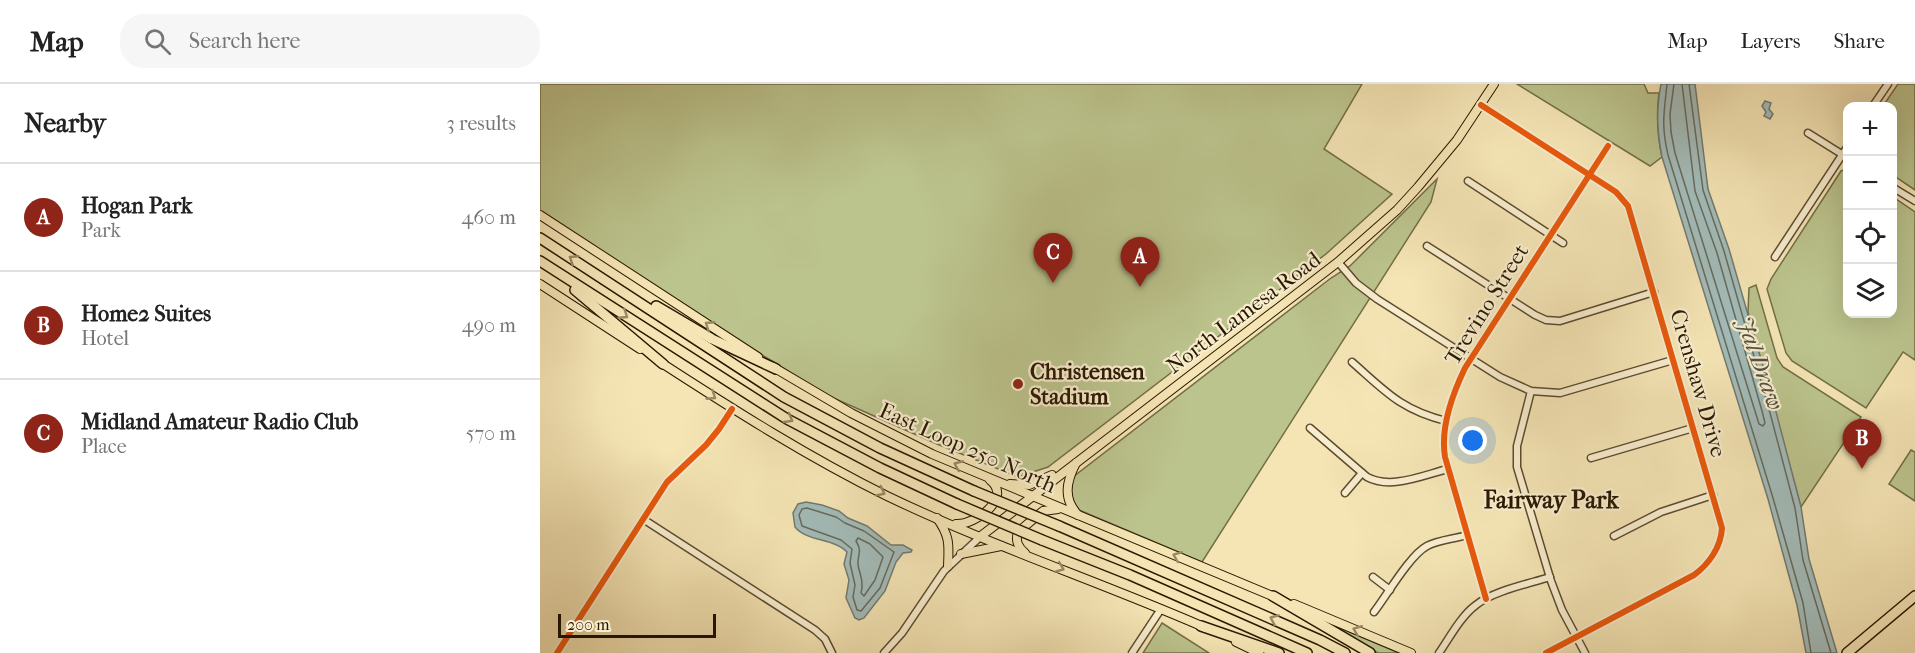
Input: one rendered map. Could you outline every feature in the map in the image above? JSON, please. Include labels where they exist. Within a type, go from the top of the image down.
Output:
[{"type":"highway","points":[[540,237],[780,394],[880,448],[974,491],[1299,630],[1345,653]]},
{"type":"highway","points":[[540,262],[663,364]]},
{"type":"highway","points":[[540,262],[787,418],[880,468],[957,504],[1130,575],[1307,653]]},
{"type":"highway","points":[[625,293],[640,297],[712,339],[776,369]]},
{"type":"highway","points":[[1273,596],[1370,653]]},
{"type":"highway","points":[[1847,653],[1915,596]]},
{"type":"highway","points":[[1201,626],[1280,653]]},
{"type":"main road","name":"North Lamesa Road","points":[[981,536],[1338,262],[1397,210],[1457,140],[1481,105],[1490,85]]},
{"type":"main road","name":"East Loop 250 North","points":[[540,215],[776,369],[877,426],[1031,496],[1412,653]]},
{"type":"main road","points":[[540,284],[732,409],[825,464],[887,496],[954,524],[967,524],[994,503],[998,496],[997,487],[989,479],[977,473]]},
{"type":"main road","points":[[996,481],[1029,485],[1048,478],[1077,461]]},
{"type":"main road","points":[[1077,461],[1068,480],[1067,489],[1070,505],[1079,516]]},
{"type":"main road","points":[[1027,554],[1020,549],[1016,541],[1018,532],[1043,511],[1056,509],[1079,516]]},
{"type":"main road","points":[[936,517],[947,531],[948,566]]},
{"type":"main road","points":[[946,521],[1161,609],[1259,653]]},
{"type":"main road","points":[[961,554],[1003,545]]},
{"type":"street","points":[[1876,102],[1888,84]]},
{"type":"street","name":"Crenshaw Drive","points":[[1481,105],[1619,195],[1628,206],[1713,495],[1722,535],[1706,565],[1694,575],[1546,653]]},
{"type":"street","points":[[1808,133],[1843,155]]},
{"type":"street","name":"Trevino Street","points":[[1485,599],[1448,469],[1443,446],[1446,421],[1457,384],[1471,359],[1608,146]]},
{"type":"street","points":[[1775,257],[1843,159]]},
{"type":"street","points":[[1468,181],[1563,243]]},
{"type":"street","points":[[1897,190],[1915,201]]},
{"type":"street","points":[[1427,246],[1540,318],[1560,321],[1654,292]]},
{"type":"street","points":[[1338,262],[1356,283],[1377,299],[1509,383],[1531,391],[1560,393],[1673,360]]},
{"type":"street","points":[[1352,362],[1406,407],[1428,417],[1446,421]]},
{"type":"street","points":[[1531,391],[1517,446],[1516,461],[1550,577],[1562,610],[1585,653]]},
{"type":"street","points":[[557,653],[670,478],[706,445],[732,409]]},
{"type":"street","points":[[1310,428],[1374,481],[1386,483],[1448,469]]},
{"type":"street","points":[[1591,458],[1693,428]]},
{"type":"street","points":[[1345,493],[1362,473]]},
{"type":"street","points":[[1614,536],[1661,512],[1713,495]]},
{"type":"street","points":[[643,519],[815,630],[825,639],[832,653]]},
{"type":"street","points":[[1374,612],[1413,557],[1423,548],[1467,535]]},
{"type":"street","points":[[884,653],[902,633],[948,566],[981,536]]},
{"type":"street","points":[[1373,577],[1390,590]]},
{"type":"street","points":[[1439,653],[1468,613],[1485,599],[1550,577]]},
{"type":"street","points":[[1132,653],[1161,609]]},
{"type":"green space","points":[[540,84],[1362,84],[1324,149],[1392,194],[1326,254],[1048,467],[1018,477],[829,396],[725,332],[540,211]]},
{"type":"green space","points":[[1517,84],[1644,84],[1648,93],[1659,93],[1658,125],[1662,157],[1650,166]]},
{"type":"green space","points":[[1898,84],[1915,84],[1915,190],[1897,178],[1897,102],[1886,102]]},
{"type":"green space","points":[[1843,170],[1843,318],[1897,318],[1897,200],[1915,212],[1915,360],[1903,352],[1866,408],[1792,361],[1786,353],[1767,289],[1771,279]]},
{"type":"green space","points":[[1437,179],[1431,202],[1202,562],[1079,510],[1071,494],[1073,477],[1331,278],[1350,266]]},
{"type":"green space","points":[[1756,285],[1777,358],[1783,367],[1861,417],[1801,507],[1748,312],[1749,288]]},
{"type":"green space","points":[[1911,450],[1915,452],[1915,501],[1889,484]]},
{"type":"green space","points":[[1162,623],[1209,653],[1143,653]]},
{"type":"green space","points":[[1335,626],[1399,653],[1378,653],[1334,628]]},
{"type":"water","name":"Jal Draw","points":[[1661,84],[1695,84],[1708,189],[1729,249],[1775,408],[1801,507],[1809,559],[1837,653],[1806,653],[1797,605],[1768,499],[1662,157],[1658,120]]},
{"type":"water","points":[[1765,101],[1771,103],[1769,109],[1773,114],[1770,119],[1764,116],[1766,112],[1762,106]]},
{"type":"water","points":[[806,502],[839,511],[848,518],[867,526],[891,545],[903,545],[912,550],[903,553],[896,562],[885,591],[864,618],[859,620],[855,618],[846,598],[849,580],[844,564],[847,552],[835,544],[806,535],[795,527],[793,513],[798,504]]},
{"type":"cycle path","points":[[1481,105],[1616,192],[1628,206],[1722,528],[1713,554],[1705,566],[1694,575],[1546,653]]},
{"type":"cycle path","points":[[1486,599],[1445,457],[1444,434],[1448,411],[1465,368],[1608,146]]},
{"type":"cycle path","points":[[557,653],[667,482],[706,445],[732,409]]},
{"type":"place","name":"Midland Amateur Radio Club","points":[[1053,283]]},
{"type":"place","name":"Hogan Park","points":[[1140,287]]},
{"type":"place","name":"Christensen Stadium","points":[[1018,384]]},
{"type":"place","name":"Home2 Suites","points":[[1862,469]]},
{"type":"district","name":"Fairway Park","points":[[1551,500]]}]
